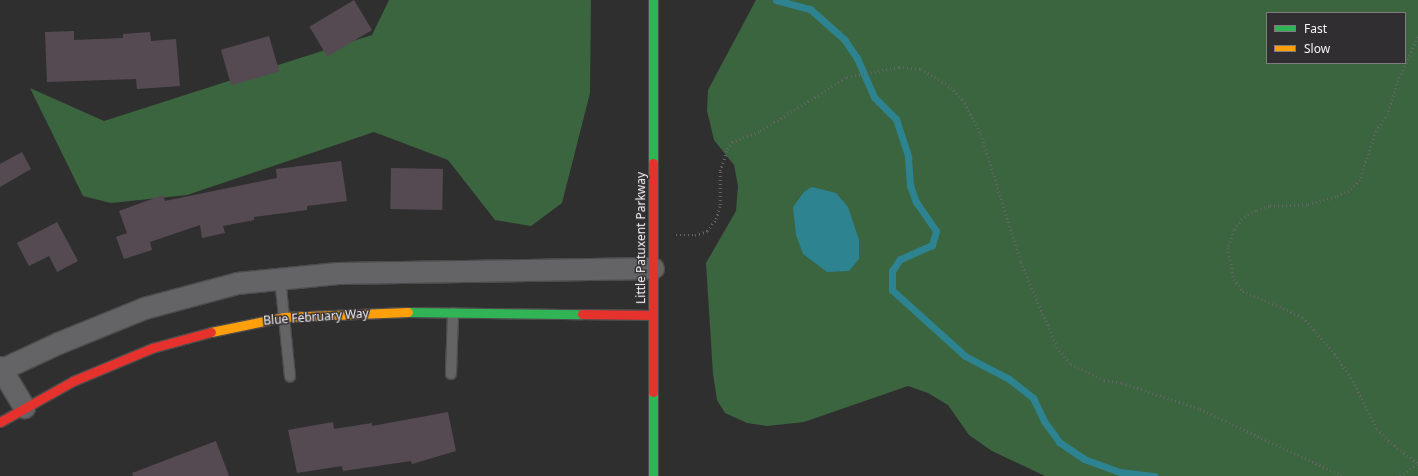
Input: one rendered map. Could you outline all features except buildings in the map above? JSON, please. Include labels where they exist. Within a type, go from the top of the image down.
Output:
[{"type":"street","name":"Little Patuxent Parkway","points":[[653,0],[653,476]]},
{"type":"street","points":[[24,407],[0,369],[58,343],[144,308],[237,283],[345,273],[653,268]]},
{"type":"street","name":"Blue February Way","points":[[0,422],[24,407],[73,381],[152,348],[242,324],[284,317],[336,313],[653,315]]},
{"type":"lane","points":[[280,278],[290,376]]},
{"type":"lane","points":[[451,374],[453,313]]},
{"type":"path","points":[[1406,64],[1418,37]]},
{"type":"path","points":[[1400,476],[1418,463],[1391,443],[1377,429],[1353,381],[1335,354],[1303,317],[1243,290],[1234,279],[1228,248],[1234,230],[1242,219],[1256,211],[1269,206],[1306,205],[1336,197],[1348,191],[1360,180],[1376,131],[1388,114],[1397,84],[1406,64]]},
{"type":"path","points":[[653,235],[695,235],[707,231],[716,219],[720,205],[720,172],[723,158],[732,142],[760,131],[847,77],[886,69],[921,69],[951,87],[965,103],[981,134],[1020,262],[1057,347],[1072,364],[1104,380],[1122,383],[1200,409],[1343,476]]},
{"type":"green space","points":[[389,0],[591,0],[590,93],[562,203],[531,226],[495,220],[448,160],[374,132],[187,195],[111,203],[83,196],[30,88],[104,121],[372,35]]},
{"type":"green space","points":[[756,0],[1418,0],[1418,476],[1045,476],[992,451],[969,435],[948,405],[928,393],[908,386],[804,422],[767,426],[747,423],[725,413],[717,400],[713,374],[706,263],[736,211],[738,186],[734,165],[714,140],[707,111],[708,90]]},
{"type":"water","points":[[812,187],[836,193],[848,207],[859,240],[859,259],[849,271],[827,272],[803,254],[796,235],[793,207],[804,192]]},
{"type":"waterway","points":[[776,0],[810,9],[844,39],[857,58],[874,97],[896,119],[908,157],[910,185],[916,202],[936,231],[932,245],[900,259],[892,271],[892,290],[965,356],[1009,379],[1033,398],[1044,421],[1059,442],[1084,459],[1120,472],[1155,476]]},
{"type":"traffic: fast","points":[[653,0],[653,163]]},
{"type":"traffic: fast","points":[[408,312],[582,314]]},
{"type":"traffic: fast","points":[[653,392],[653,476]]},
{"type":"traffic: slow","points":[[211,332],[284,317],[408,312]]},
{"type":"traffic: jam","points":[[653,163],[653,392]]},
{"type":"traffic: jam","points":[[582,314],[653,315]]},
{"type":"traffic: jam","points":[[0,422],[73,381],[152,348],[211,332]]}]
